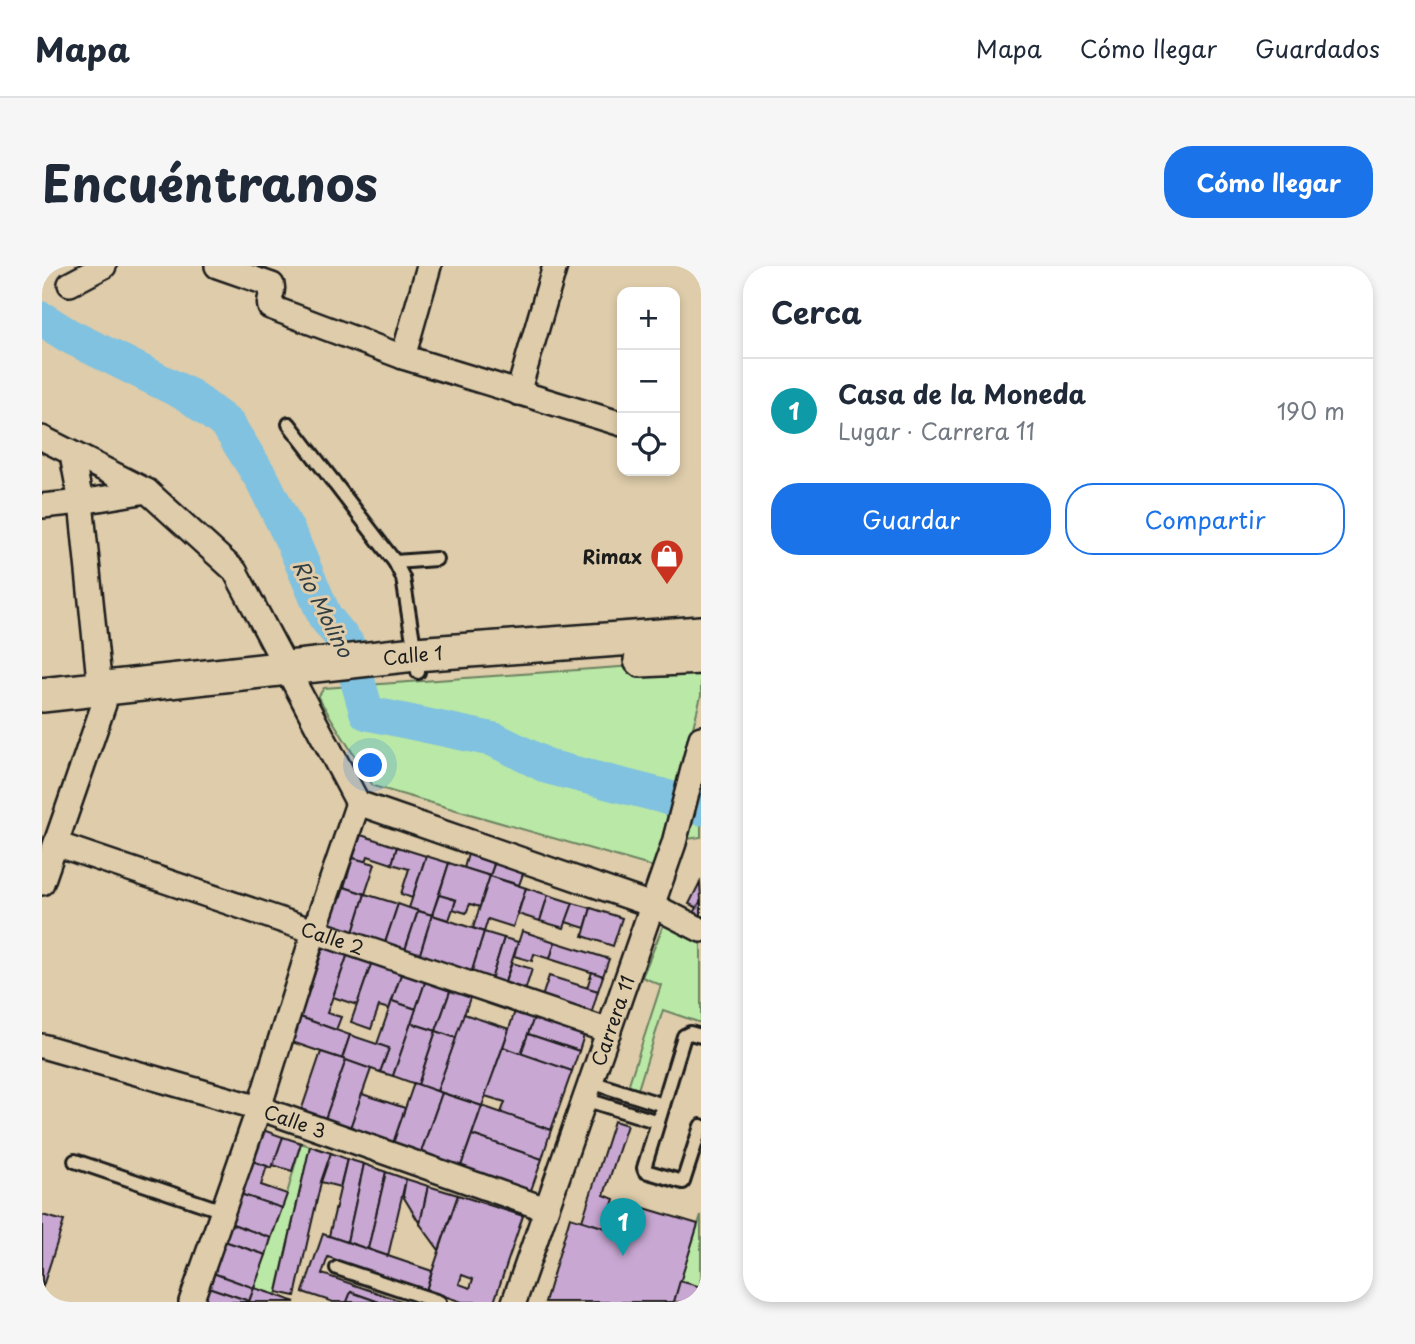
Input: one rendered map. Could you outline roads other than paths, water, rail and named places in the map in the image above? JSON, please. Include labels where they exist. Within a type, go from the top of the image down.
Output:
[{"type":"main road","name":"Calle 1","points":[[42,710],[102,697],[302,673],[701,633]]},
{"type":"main road","name":"Calle 1","points":[[405,664],[701,657]]},
{"type":"main road","name":"Calle 1","points":[[42,695],[102,697]]},
{"type":"street","points":[[70,284],[104,266]]},
{"type":"street","points":[[217,266],[272,285],[274,290],[269,303],[271,307],[403,357],[617,423]]},
{"type":"street","points":[[403,357],[429,266]]},
{"type":"street","points":[[518,394],[555,266]]},
{"type":"street","points":[[42,438],[147,491],[235,571],[302,673],[358,803],[314,932],[260,1108],[191,1302]]},
{"type":"street","points":[[42,883],[102,697],[81,502],[72,455]]},
{"type":"street","points":[[42,506],[147,491]]},
{"type":"street","name":"Carrera 11","points":[[514,1302],[674,844],[701,738]]},
{"type":"street","points":[[358,803],[652,905],[701,930]]},
{"type":"street","name":"Calle 2","points":[[56,844],[609,1031]]},
{"type":"street","name":"Calle 3","points":[[42,1046],[260,1108],[546,1209]]},
{"type":"lane","points":[[289,424],[395,562],[403,578],[405,664]]},
{"type":"lane","points":[[395,562],[436,559]]},
{"type":"lane","points":[[701,1036],[690,1033],[684,1036],[645,1170],[682,1182],[701,1126]]},
{"type":"lane","points":[[587,1091],[663,1105]]},
{"type":"lane","points":[[587,1091],[658,1122]]},
{"type":"lane","points":[[75,1161],[223,1211]]},
{"type":"lane","points":[[337,1268],[439,1302]]},
{"type":"waterway","name":"Río Molino","points":[[42,319],[69,336],[190,396],[228,425],[263,481],[325,617],[347,644],[367,713],[495,740],[549,767],[701,808]]},
{"type":"place","name":"Rimax","points":[[667,586]]},
{"type":"place","name":"Casa de la Moneda","points":[[623,1256]]}]
